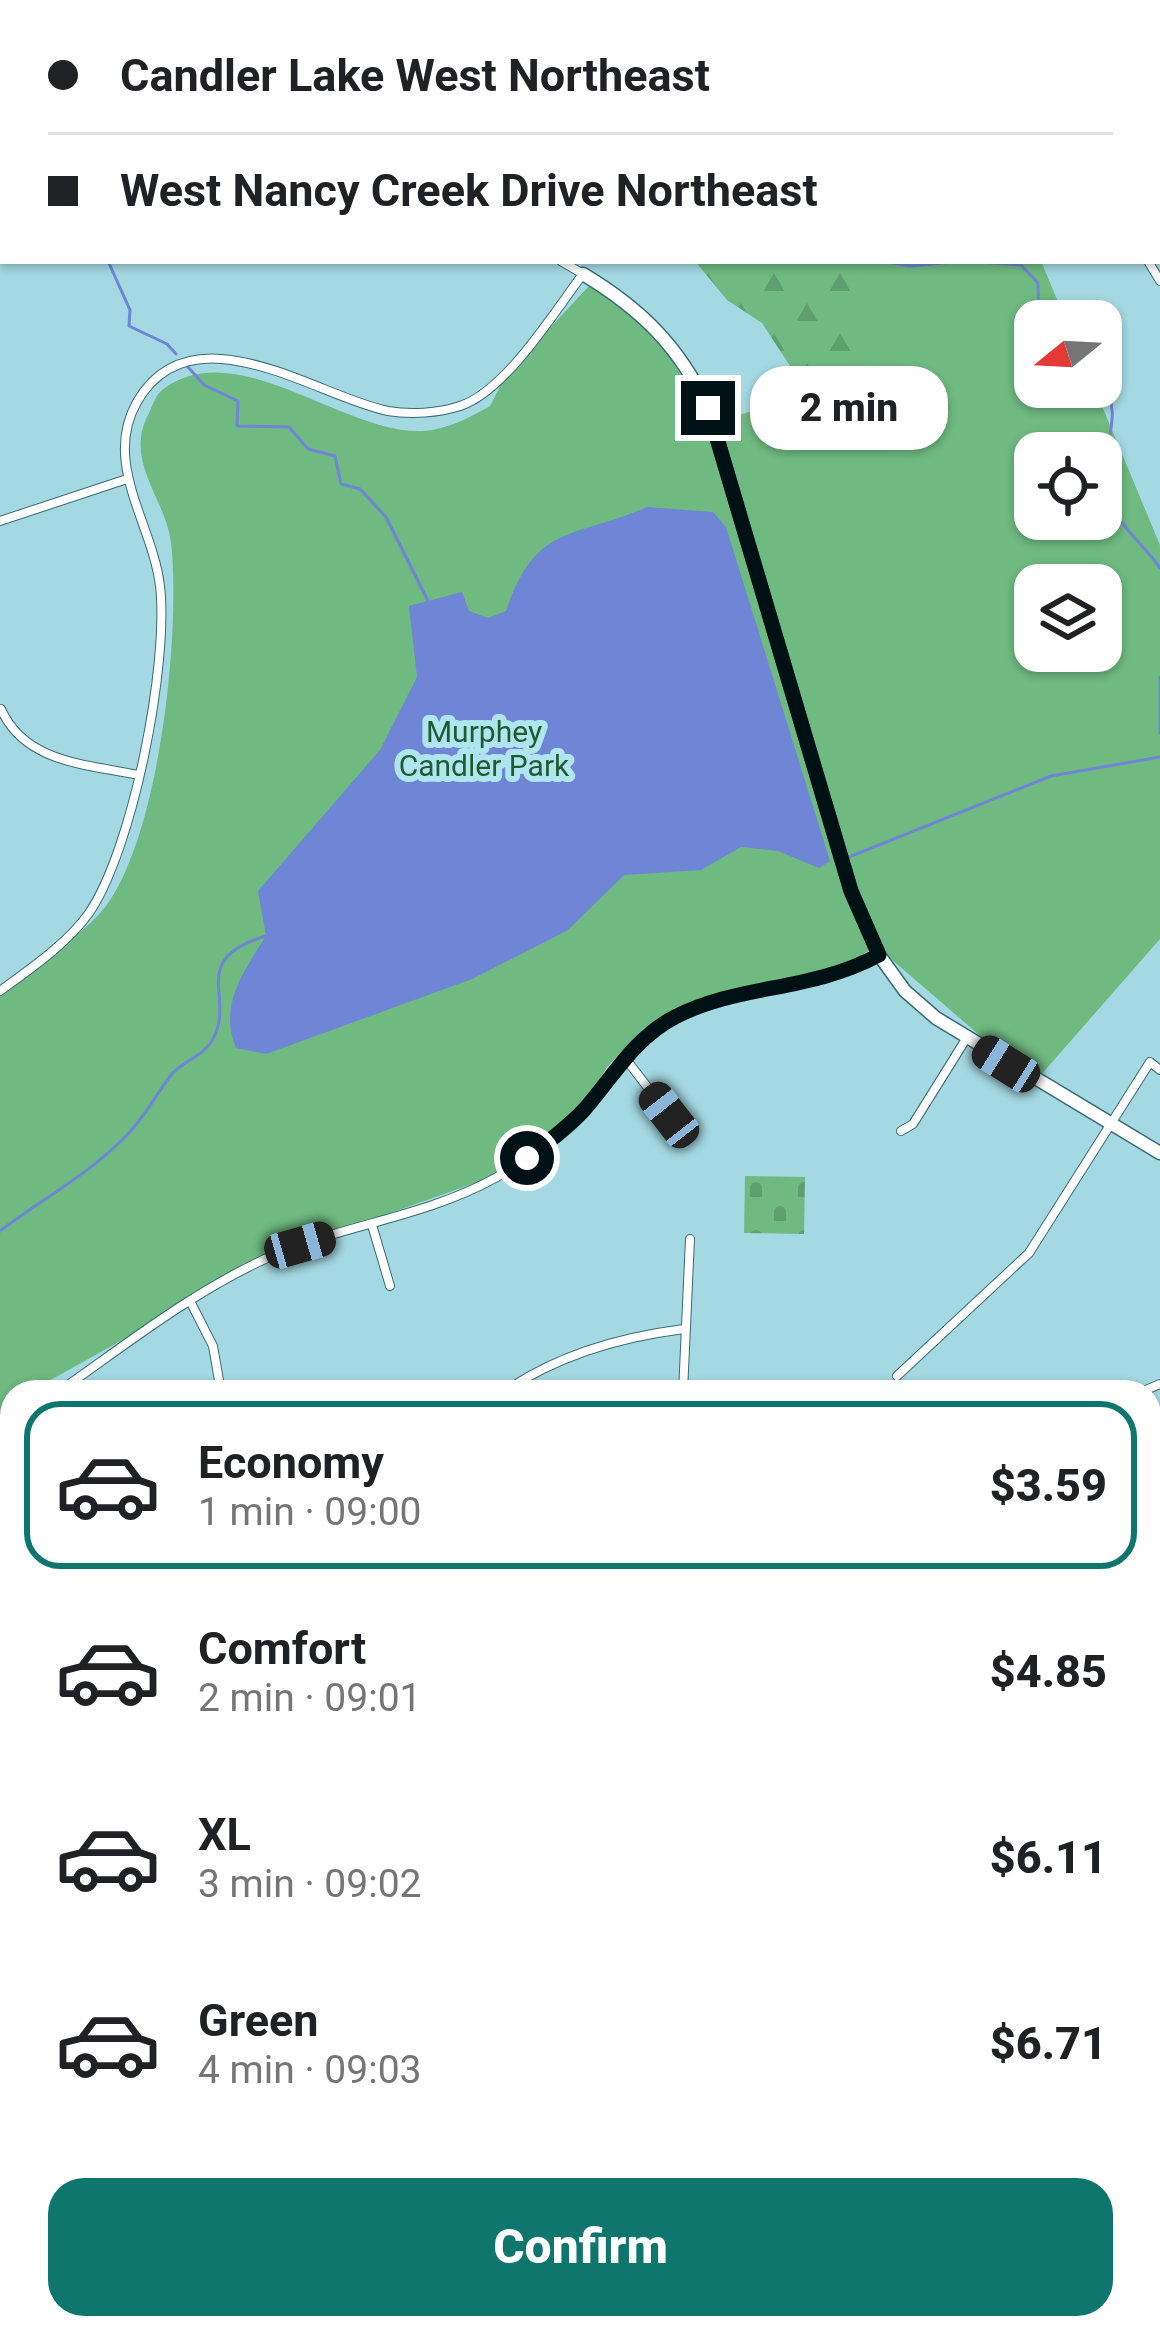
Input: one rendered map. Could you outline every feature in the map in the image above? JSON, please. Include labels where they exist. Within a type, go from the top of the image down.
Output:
[{"type":"street","points":[[566,264],[650,320],[708,408],[838,847],[879,955],[917,1004],[966,1039],[1160,1154]]},
{"type":"street","points":[[0,991],[88,915],[107,879],[138,775],[162,617],[153,548],[127,479],[124,453],[137,402],[166,374],[188,362],[250,362],[384,410],[405,413],[460,406],[491,388],[584,274]]},
{"type":"street","points":[[0,521],[127,479]]},
{"type":"street","points":[[1,709],[8,725],[35,751],[138,775]]},
{"type":"street","points":[[75,1380],[190,1301],[262,1260],[469,1192],[527,1158],[566,1128],[651,1032],[690,1010],[818,982],[879,955]]},
{"type":"street","points":[[901,1131],[913,1124],[966,1039]]},
{"type":"street","points":[[625,1058],[669,1115],[677,1140]]},
{"type":"street","points":[[897,1376],[1013,1271],[1150,1062],[1160,1070]]},
{"type":"street","points":[[372,1225],[390,1286]]},
{"type":"street","points":[[683,1380],[690,1239]]},
{"type":"street","points":[[190,1301],[220,1366],[221,1380]]},
{"type":"street","points":[[526,1380],[566,1358],[646,1334],[684,1329]]},
{"type":"green space","points":[[697,264],[924,264],[849,282],[870,376],[807,392],[762,323],[727,300]]},
{"type":"green space","name":"Murphey Candler Park","points":[[923,264],[1042,264],[1057,300],[1014,300],[1014,408],[1103,408],[1113,432],[1014,432],[1014,540],[1122,540],[1122,454],[1160,545],[1160,939],[1040,1076],[992,1046],[876,946],[844,967],[700,998],[644,1028],[607,1067],[575,1121],[504,1173],[330,1234],[239,1275],[51,1380],[0,1380],[0,993],[71,940],[106,906],[125,873],[153,782],[173,626],[171,542],[141,447],[142,430],[158,395],[191,376],[223,373],[290,390],[391,428],[440,428],[490,406],[506,375],[589,286],[629,308],[646,325],[674,363],[706,425],[869,376],[848,281]]},
{"type":"green space","points":[[745,1176],[805,1177],[804,1234],[744,1233]]},
{"type":"water","points":[[647,507],[713,512],[726,527],[830,861],[819,868],[778,851],[741,847],[701,870],[624,875],[568,930],[472,979],[266,1054],[236,1048],[232,1003],[242,975],[266,936],[258,891],[380,750],[417,677],[409,606],[462,592],[469,611],[488,618],[506,611],[530,562],[544,548],[559,538]]},
{"type":"waterway","points":[[109,264],[130,310],[129,326],[167,344],[176,354]]},
{"type":"waterway","points":[[899,264],[931,264]]},
{"type":"waterway","points":[[1007,264],[1021,265],[1038,283],[1038,300]]},
{"type":"waterway","points":[[188,367],[204,385],[238,401],[237,426],[289,427],[308,449],[335,456],[341,484],[360,489],[386,517],[428,601]]},
{"type":"waterway","points":[[1112,408],[1105,487],[1121,521],[1160,568]]},
{"type":"waterway","points":[[1160,677],[1160,733]]},
{"type":"waterway","points":[[849,857],[1051,776],[1160,757]]},
{"type":"waterway","points":[[0,1231],[113,1148],[171,1075],[209,1045],[219,1023],[221,968],[242,946],[266,936]]},
{"type":"route","points":[[527,1158],[566,1128],[631,1052],[662,1024],[714,1001],[818,982],[879,955],[851,891],[708,408]]}]
